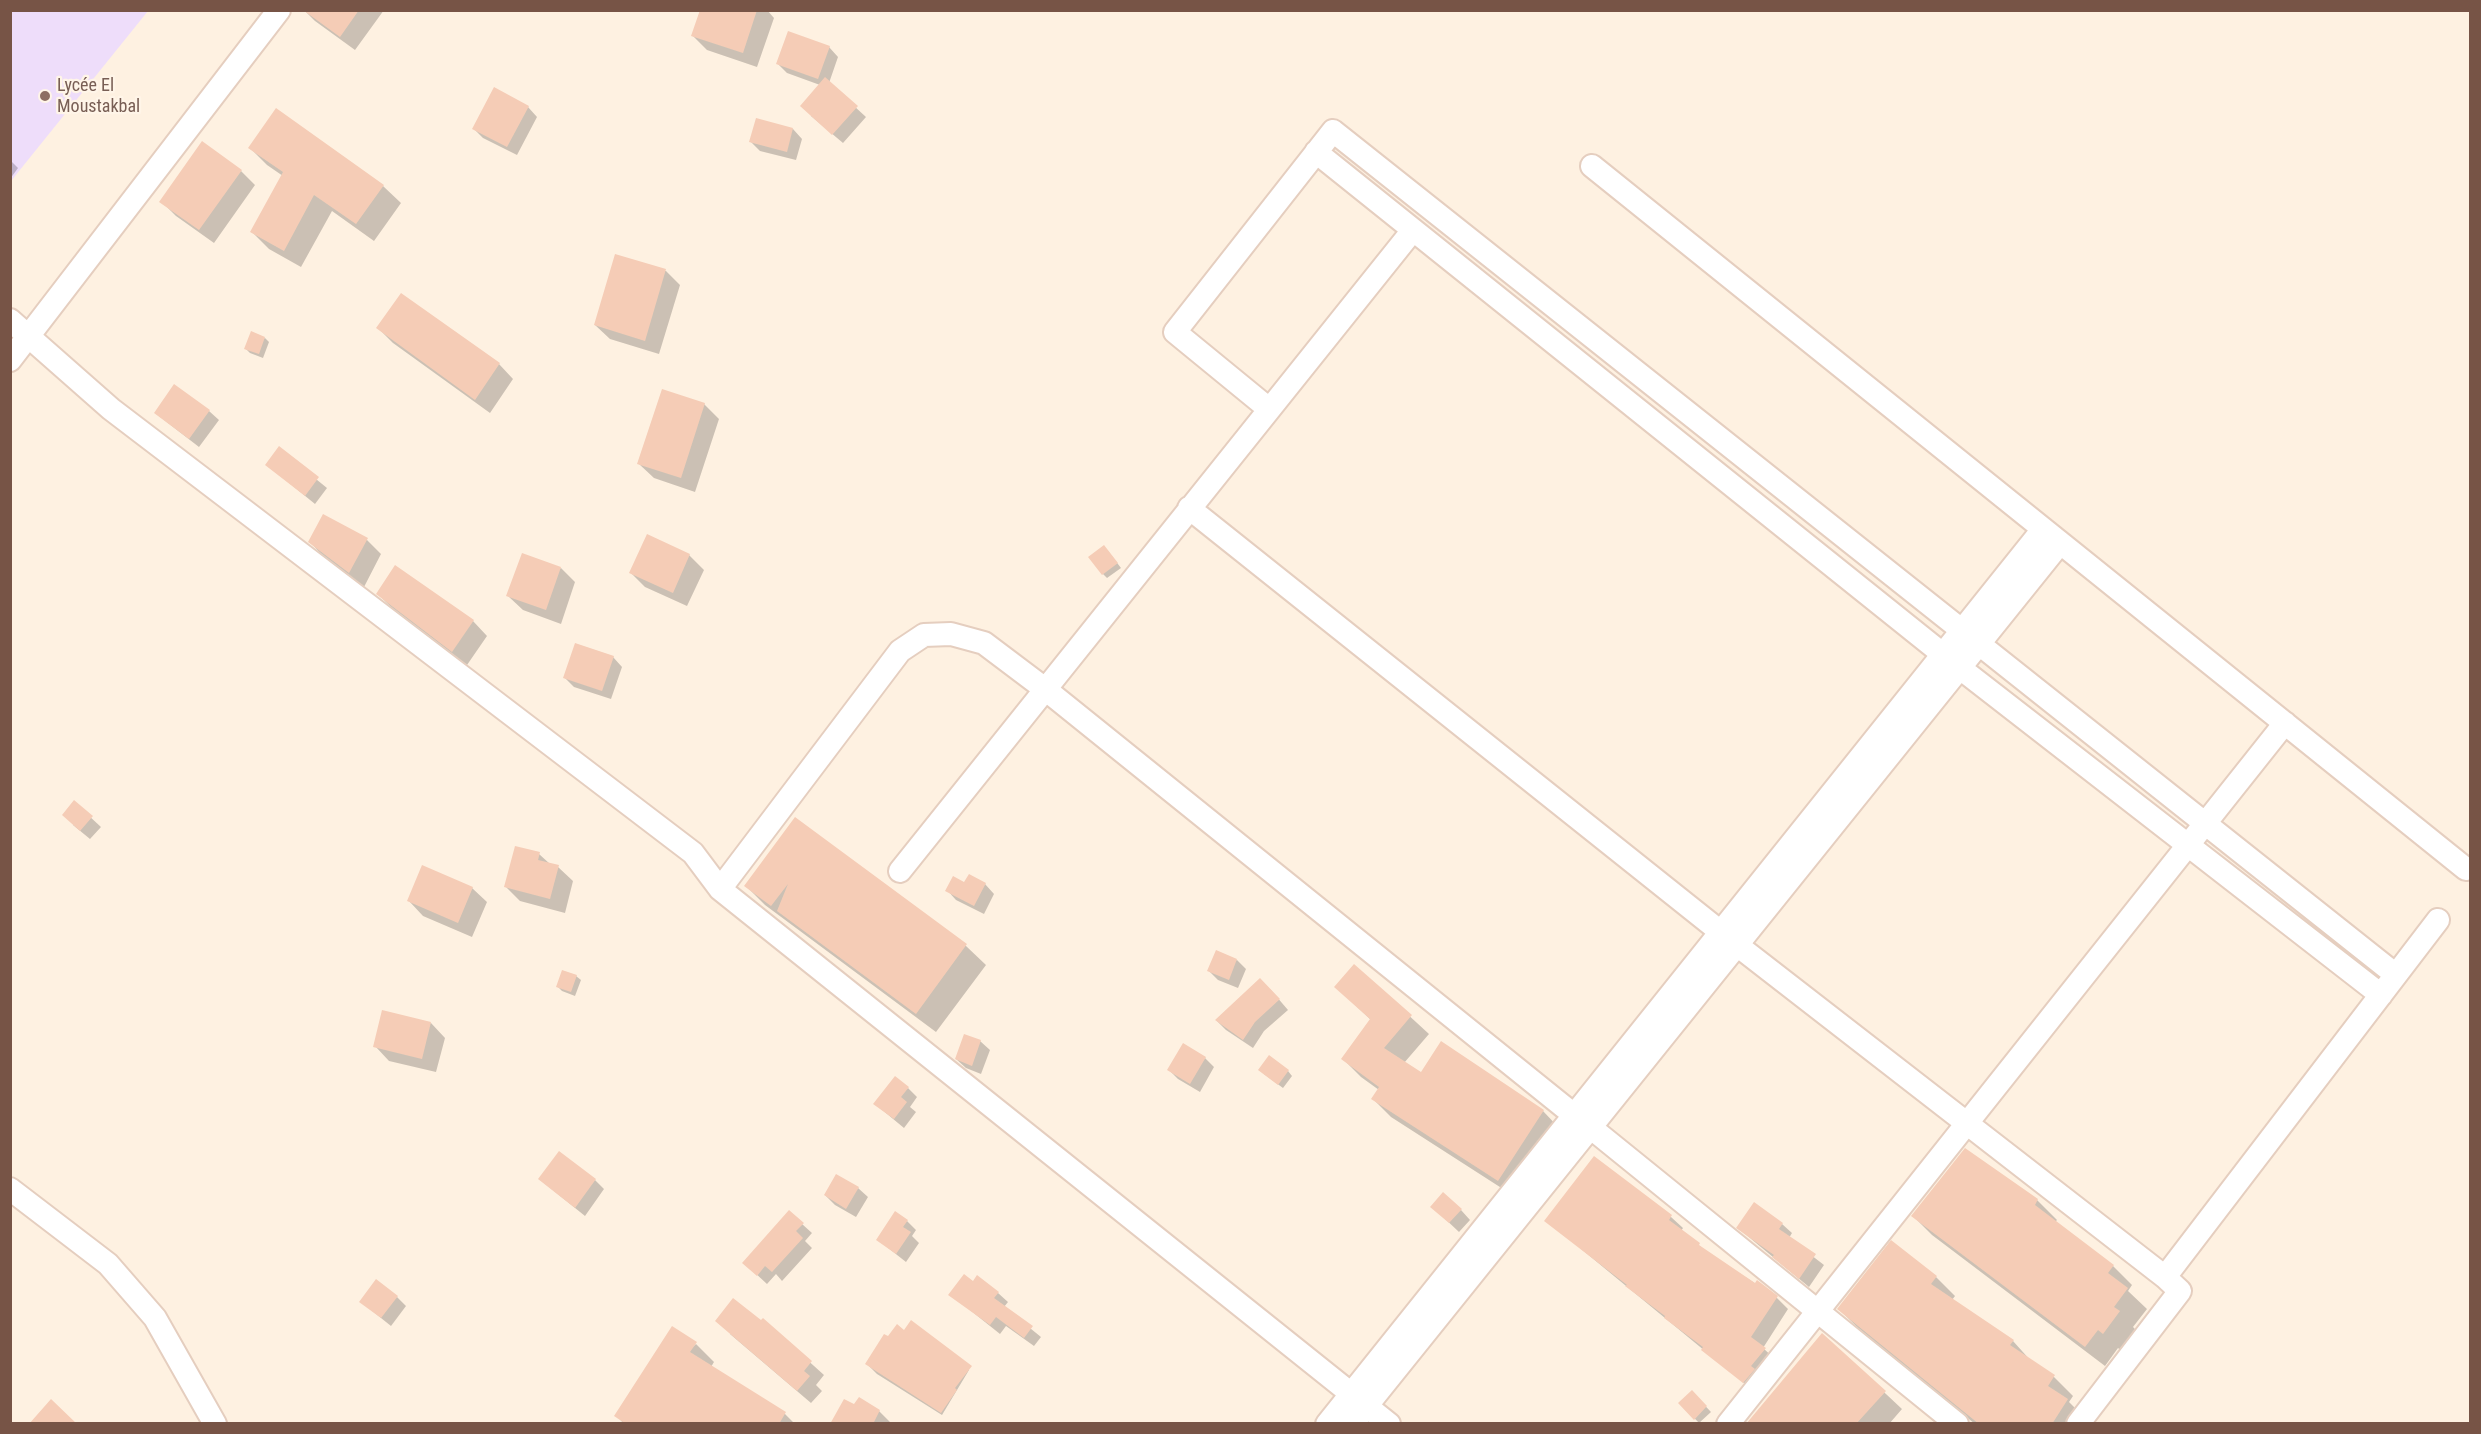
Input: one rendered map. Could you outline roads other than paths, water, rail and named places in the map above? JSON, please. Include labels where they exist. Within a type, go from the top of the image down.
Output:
[{"type":"street","points":[[10,360],[279,10]]},
{"type":"street","points":[[1269,409],[1175,332],[1333,130],[2396,975]]},
{"type":"street","points":[[1316,152],[1951,661],[2380,995]]},
{"type":"street","points":[[1592,166],[2466,869]]},
{"type":"street","points":[[900,871],[1413,230]]},
{"type":"street","points":[[10,320],[111,409],[693,853],[720,889],[1389,1424]]},
{"type":"street","points":[[1190,508],[1729,939],[2165,1277],[2180,1292],[2078,1424]]},
{"type":"street","points":[[1327,1424],[1359,1399],[2052,536]]},
{"type":"street","points":[[720,889],[900,651],[924,635],[951,633],[984,643],[1045,689],[1957,1424]]},
{"type":"street","points":[[1728,1424],[2285,723]]},
{"type":"street","points":[[2165,1277],[2438,920]]},
{"type":"street","points":[[10,1189],[108,1264],[155,1318],[215,1424]]},
{"type":"street","points":[[1352,1424],[1359,1399]]},
{"type":"place","name":"Lycée El Moustakbal","points":[[45,96]]}]
